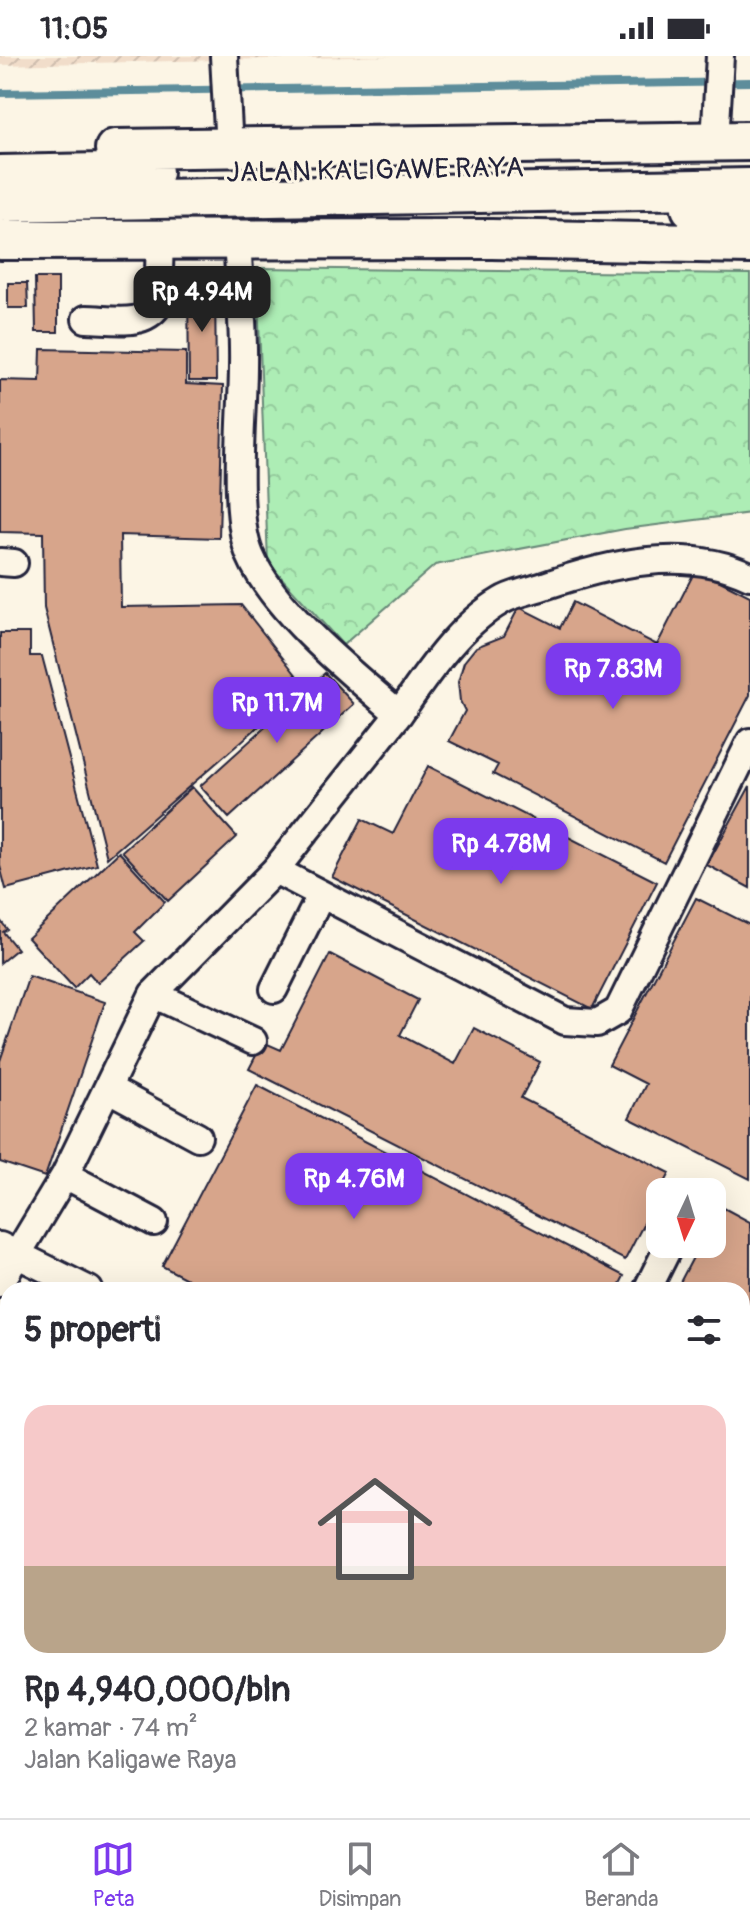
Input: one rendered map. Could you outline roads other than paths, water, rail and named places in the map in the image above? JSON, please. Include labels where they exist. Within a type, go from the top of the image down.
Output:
[{"type":"highway","points":[[0,149],[229,141],[727,136]]},
{"type":"highway","name":"JALAN KALIGAWE RAYA","points":[[0,175],[750,162]]},
{"type":"highway","points":[[549,190],[750,188]]},
{"type":"highway","points":[[549,190],[750,216]]},
{"type":"highway","name":"JALAN KALIGAWE RAYA","points":[[0,202],[549,190]]},
{"type":"highway","points":[[0,240],[237,238],[750,244]]},
{"type":"lane","points":[[224,56],[229,141]]},
{"type":"lane","points":[[720,56],[727,136]]},
{"type":"lane","points":[[86,319],[144,320],[152,314],[158,305],[160,238]]},
{"type":"lane","points":[[237,238],[244,361],[242,518],[249,553],[277,597],[346,669],[399,714]]},
{"type":"lane","points":[[0,1282],[8,1249],[65,1175],[153,994],[275,870],[399,714],[441,653],[501,601],[597,568],[706,560],[750,576]]},
{"type":"lane","points":[[275,870],[565,1021],[597,1023],[618,1011],[750,742]]},
{"type":"lane","points":[[274,989],[321,895]]},
{"type":"lane","points":[[153,994],[253,1041]]},
{"type":"lane","points":[[109,1089],[198,1137]]},
{"type":"lane","points":[[65,1175],[154,1222]]},
{"type":"lane","points":[[8,1249],[73,1282]]},
{"type":"lane","points":[[651,1282],[663,1258]]},
{"type":"waterway","points":[[0,93],[750,82]]}]
